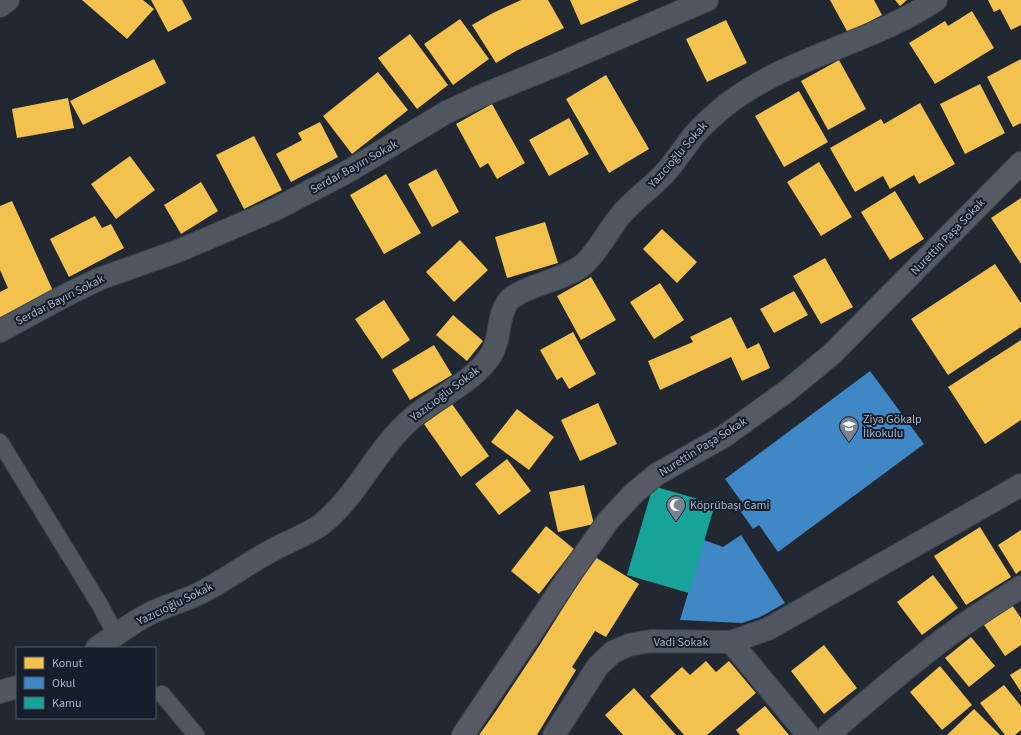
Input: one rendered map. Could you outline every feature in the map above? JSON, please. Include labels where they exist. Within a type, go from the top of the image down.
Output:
[{"type":"street","points":[[0,6],[8,0]]},
{"type":"street","name":"Serdar Bayırı Sokak","points":[[0,331],[98,279],[178,251],[274,210],[347,172],[445,113],[483,94],[554,66],[707,0]]},
{"type":"street","name":"Yazıcıoğlu Sokak","points":[[98,647],[148,614],[172,603],[196,596],[266,554],[321,525],[354,491],[395,434],[412,418],[468,379],[482,366],[493,352],[503,312],[508,301],[518,293],[561,278],[576,270],[586,262],[624,210],[656,183],[673,165],[694,135],[728,104],[759,84],[804,62],[897,23],[936,0]]},
{"type":"street","name":"Nurettin Paşa Sokak","points":[[463,735],[608,521],[634,493],[658,474],[723,437],[787,391],[832,354],[1021,163]]},
{"type":"street","points":[[808,735],[731,642],[787,619],[1021,485]]},
{"type":"street","points":[[828,735],[940,642],[978,614],[1021,586]]},
{"type":"street","name":"Vadi Sokak","points":[[554,735],[598,666],[613,652],[629,646],[651,641],[731,642]]},
{"type":"street","points":[[0,692],[16,687]]},
{"type":"lane","points":[[0,442],[100,605],[116,635]]},
{"type":"lane","points":[[162,694],[196,735]]},
{"type":"building: Konut","points":[[82,0],[143,0],[154,9],[127,39]]},
{"type":"building: Konut","points":[[151,0],[182,0],[192,19],[168,32]]},
{"type":"building: Konut","points":[[521,0],[548,0],[564,28],[516,51],[496,63],[472,25]]},
{"type":"building: Konut","points":[[570,0],[639,0],[581,25]]},
{"type":"building: Konut","points":[[830,0],[874,0],[882,15],[848,33]]},
{"type":"building: Konut","points":[[895,0],[907,0],[900,6]]},
{"type":"building: Konut","points":[[988,0],[1021,0],[1021,25],[1011,30],[1000,9],[994,12]]},
{"type":"building: Konut","points":[[972,11],[994,48],[935,84],[909,43],[945,21],[948,26]]},
{"type":"building: Konut","points":[[460,19],[489,59],[453,85],[424,44]]},
{"type":"building: Konut","points":[[726,20],[747,63],[707,82],[686,39]]},
{"type":"building: Konut","points":[[410,34],[448,85],[417,109],[378,58]]},
{"type":"building: Konut","points":[[154,59],[166,83],[83,125],[70,101]]},
{"type":"building: Konut","points":[[1021,59],[1021,123],[1013,127],[987,77]]},
{"type":"building: Konut","points":[[839,60],[866,109],[828,130],[801,81]]},
{"type":"building: Konut","points":[[378,72],[408,110],[352,154],[323,116]]},
{"type":"building: Konut","points":[[606,75],[649,149],[609,173],[566,99]]},
{"type":"building: Konut","points":[[980,84],[1005,133],[965,154],[940,104]]},
{"type":"building: Konut","points":[[799,91],[828,142],[784,167],[755,116]]},
{"type":"building: Konut","points":[[68,98],[74,128],[17,138],[12,109]]},
{"type":"building: Konut","points":[[920,103],[955,164],[919,184],[914,175],[890,189],[883,176],[855,192],[830,148],[881,119],[884,124]]},
{"type":"building: Konut","points":[[492,104],[525,163],[497,179],[488,163],[480,168],[456,124]]},
{"type":"building: Konut","points":[[569,118],[589,154],[549,176],[529,140]]},
{"type":"building: Konut","points":[[320,122],[338,157],[291,182],[276,154],[302,140],[298,133]]},
{"type":"building: Konut","points":[[254,136],[282,190],[244,209],[216,155]]},
{"type":"building: Konut","points":[[130,156],[155,190],[116,219],[91,184]]},
{"type":"building: Konut","points":[[819,162],[852,217],[821,236],[787,182]]},
{"type":"building: Konut","points":[[436,169],[459,212],[432,227],[408,184]]},
{"type":"building: Konut","points":[[386,174],[421,233],[384,254],[350,195]]},
{"type":"building: Konut","points":[[201,182],[218,211],[181,234],[164,205]]},
{"type":"building: Konut","points":[[895,191],[924,239],[890,260],[861,212]]},
{"type":"building: Konut","points":[[1021,198],[1021,264],[991,218]]},
{"type":"building: Konut","points":[[12,201],[54,293],[0,319],[0,292],[8,288],[0,270],[0,206]]},
{"type":"building: Konut","points":[[95,216],[102,228],[111,224],[124,248],[69,277],[50,239]]},
{"type":"building: Konut","points":[[545,222],[558,263],[507,278],[495,237]]},
{"type":"building: Konut","points":[[662,229],[697,262],[677,283],[643,249]]},
{"type":"building: Konut","points":[[460,240],[488,270],[454,302],[426,272]]},
{"type":"building: Konut","points":[[825,258],[853,307],[821,324],[793,276]]},
{"type":"building: Konut","points":[[995,264],[1021,303],[1021,327],[948,375],[911,319]]},
{"type":"building: Konut","points":[[591,277],[616,320],[581,340],[557,296]]},
{"type":"building: Konut","points":[[660,283],[684,320],[654,339],[630,302]]},
{"type":"building: Konut","points":[[794,291],[808,315],[774,333],[760,309]]},
{"type":"building: Konut","points":[[384,300],[410,340],[382,359],[355,319]]},
{"type":"building: Konut","points":[[453,315],[483,341],[467,361],[436,335]]},
{"type":"building: Konut","points":[[731,317],[747,349],[759,343],[770,368],[742,381],[731,357],[660,390],[648,361],[693,342],[690,337]]},
{"type":"building: Konut","points":[[573,332],[596,374],[569,389],[562,377],[557,380],[540,350]]},
{"type":"building: Konut","points":[[1021,340],[1021,420],[985,444],[948,387]]},
{"type":"building: Konut","points":[[434,345],[452,375],[410,400],[392,370]]},
{"type":"building: Konut","points":[[598,403],[617,444],[580,461],[561,420]]},
{"type":"building: Konut","points":[[452,404],[489,456],[461,477],[424,424]]},
{"type":"building: Konut","points":[[517,409],[554,437],[529,470],[491,442]]},
{"type":"building: Konut","points":[[507,459],[531,491],[499,515],[475,484]]},
{"type":"building: Konut","points":[[584,485],[594,524],[558,532],[549,492]]},
{"type":"building: Konut","points":[[546,526],[574,549],[539,594],[511,571]]},
{"type":"building: Konut","points":[[980,527],[1011,577],[966,605],[934,556]]},
{"type":"building: Konut","points":[[1021,530],[1021,570],[1016,574],[998,545]]},
{"type":"building: Konut","points":[[595,557],[639,584],[606,637],[595,631],[572,667],[576,670],[537,735],[479,735],[539,646]]},
{"type":"building: Konut","points":[[933,575],[958,608],[922,635],[897,602]]},
{"type":"building: Konut","points":[[1010,602],[1021,618],[1021,645],[1005,656],[982,622]]},
{"type":"building: Konut","points":[[971,637],[995,666],[969,687],[945,658]]},
{"type":"building: Konut","points":[[824,645],[857,688],[824,714],[791,671]]},
{"type":"building: Konut","points":[[706,661],[716,672],[729,661],[756,693],[707,735],[684,735],[650,696],[682,667],[690,675]]},
{"type":"building: Konut","points":[[940,666],[972,705],[942,730],[910,692]]},
{"type":"building: Konut","points":[[1021,668],[1021,692],[1010,675]]},
{"type":"building: Konut","points":[[1004,685],[1021,706],[1021,730],[1015,735],[1005,735],[980,703]]},
{"type":"building: Konut","points":[[634,688],[676,735],[623,735],[605,715]]},
{"type":"building: Konut","points":[[765,706],[789,735],[740,735],[736,730]]},
{"type":"building: Konut","points":[[974,709],[1000,735],[947,735]]},
{"type":"building: Okul","points":[[870,371],[924,444],[778,552],[759,525],[753,529],[741,512],[746,508],[725,479]]},
{"type":"building: Okul","points":[[741,535],[785,603],[760,617],[742,623],[680,620],[704,540],[723,547]]},
{"type":"building: Kamu","name":"Köprübaşı Cami","points":[[653,486],[715,504],[689,593],[627,575]]},
{"type":"place","name":"Ziya Gökalp İlkokulu","points":[[849,443]]},
{"type":"place","name":"Köprübaşı Cami","points":[[676,522]]}]
